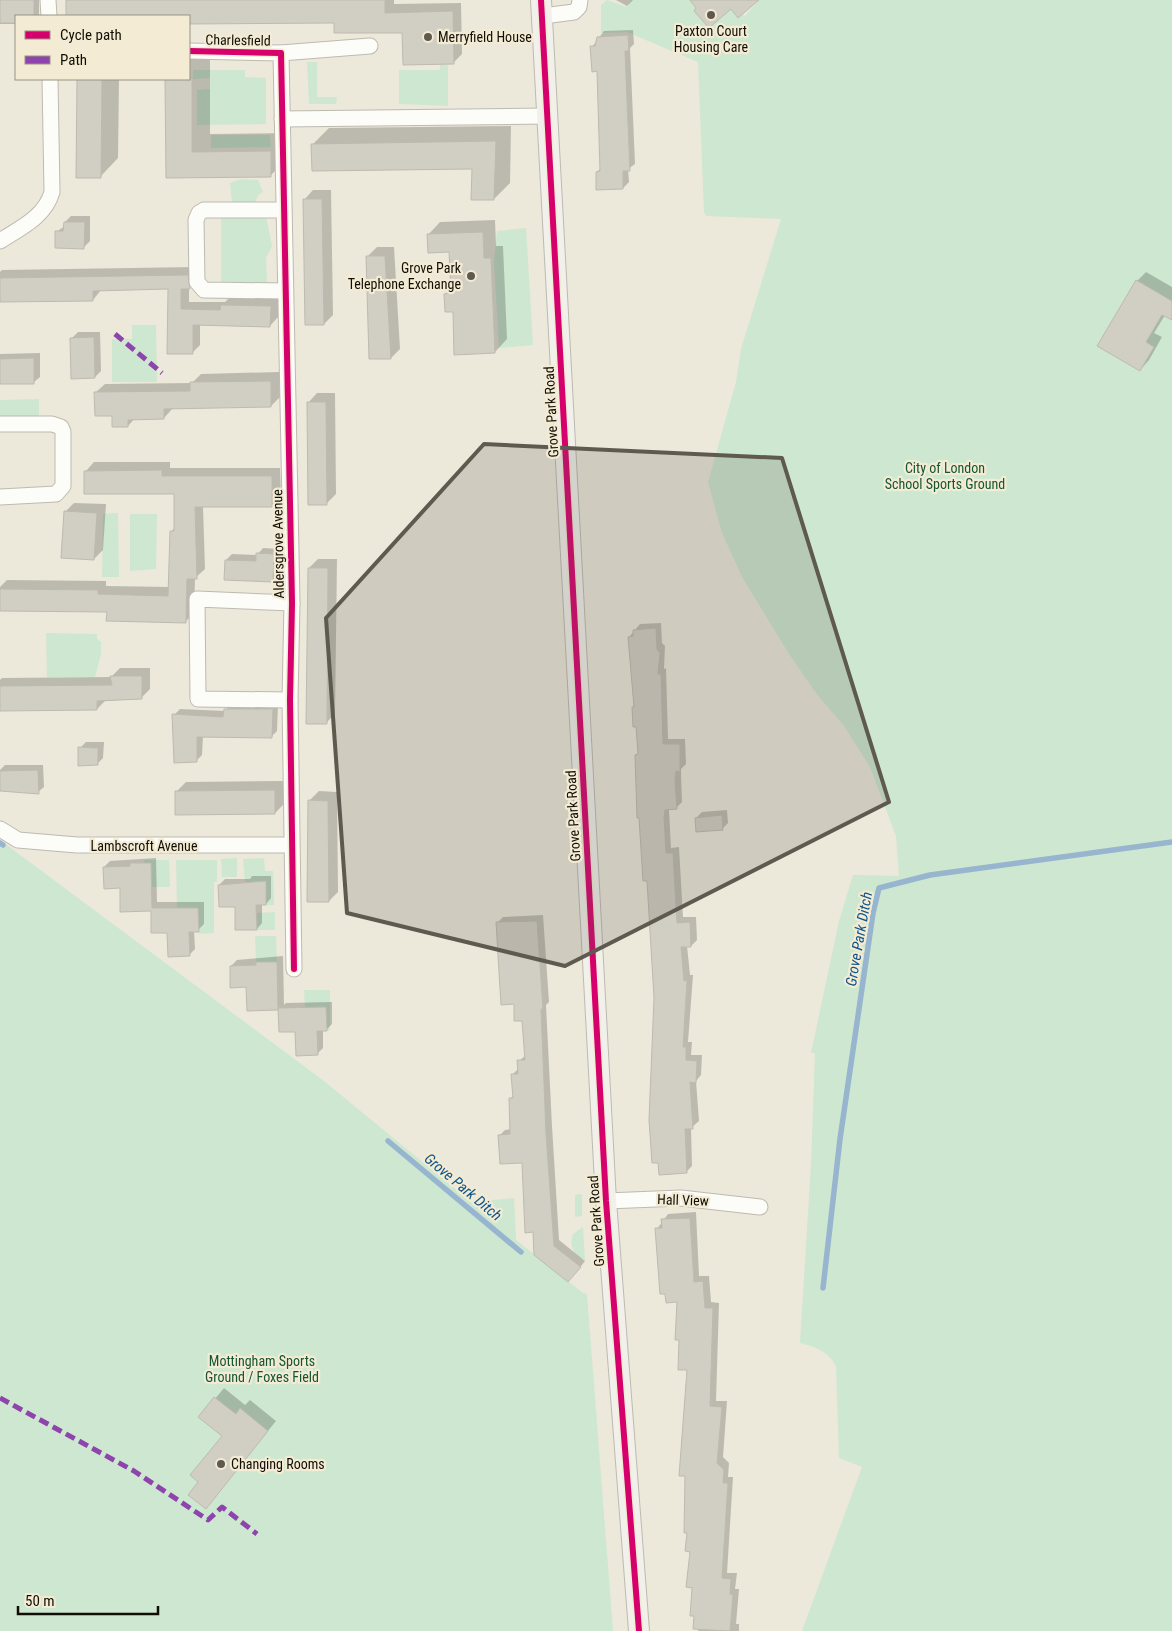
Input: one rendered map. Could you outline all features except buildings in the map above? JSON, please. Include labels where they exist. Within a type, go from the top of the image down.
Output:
[{"type":"main road","name":"Grove Park Road","points":[[542,8],[546,116],[606,1201],[639,1631]]},
{"type":"street","points":[[48,0],[49,15]]},
{"type":"street","points":[[542,8],[574,12],[580,8],[580,0]]},
{"type":"street","name":"Charlesfield","points":[[190,51],[280,53],[370,46]]},
{"type":"street","name":"Charlesfield","points":[[280,53],[282,119]]},
{"type":"street","points":[[0,241],[36,217],[45,209],[50,200],[52,192],[50,80]]},
{"type":"street","points":[[282,119],[546,116]]},
{"type":"street","name":"Aldersgrove Avenue","points":[[282,119],[292,603],[290,700],[294,969]]},
{"type":"street","points":[[283,210],[204,210],[199,213],[196,220],[197,282],[204,290],[285,291]]},
{"type":"street","points":[[0,424],[57,425],[63,432],[63,486],[56,494],[0,497]]},
{"type":"street","name":"Aldersgrove Avenue","points":[[290,700],[198,699],[197,599],[292,603]]},
{"type":"street","name":"Lambscroft Avenue","points":[[0,829],[18,840],[76,845],[291,845]]},
{"type":"street","name":"Hall View","points":[[606,1201],[681,1198],[760,1207]]},
{"type":"highlighted area","points":[[484,444],[782,458],[889,802],[565,966],[347,913],[326,618]]},
{"type":"green space","name":"City of London School Sports Ground","points":[[607,0],[627,7],[631,0],[692,0],[696,8],[694,11],[709,28],[731,9],[738,18],[742,14],[745,16],[759,0],[1172,0],[1172,1631],[802,1631],[862,1467],[839,1458],[836,1366],[825,1353],[800,1343],[811,1165],[815,1053],[811,1053],[839,921],[853,875],[899,876],[896,836],[870,767],[844,726],[816,693],[789,654],[742,577],[722,533],[708,482],[736,382],[741,349],[781,219],[706,216],[704,212],[698,62],[627,32],[601,33],[601,5]]},
{"type":"green space","points":[[307,62],[317,62],[317,97],[337,97],[336,104],[309,104]]},
{"type":"green space","points":[[440,65],[448,65],[448,106],[399,104],[399,70],[440,70]]},
{"type":"green space","points":[[193,70],[245,70],[245,77],[266,78],[266,124],[197,125],[197,90],[210,89],[210,78],[193,79]]},
{"type":"green space","points":[[211,135],[270,135],[271,147],[211,148]]},
{"type":"green space","points":[[241,179],[258,180],[263,192],[258,195],[255,204],[237,205],[232,202],[230,183]]},
{"type":"green space","points":[[221,216],[266,216],[272,246],[266,258],[267,284],[221,284]]},
{"type":"green space","points":[[526,228],[533,345],[499,348],[494,262],[497,231]]},
{"type":"green space","points":[[132,325],[156,325],[157,382],[112,382],[112,339],[132,339]]},
{"type":"green space","points":[[39,399],[39,417],[0,417],[0,400]]},
{"type":"green space","points":[[118,513],[119,577],[102,577],[103,514]]},
{"type":"green space","points":[[130,514],[157,514],[156,569],[130,571]]},
{"type":"green space","points":[[46,633],[97,634],[97,639],[101,642],[101,654],[95,677],[47,677]]},
{"type":"green space","name":"Mottingham Sports Ground / Foxes Field","points":[[0,840],[324,1081],[482,1211],[487,1207],[483,1201],[514,1198],[516,1240],[583,1293],[587,1294],[613,1631],[0,1631]]},
{"type":"green space","points":[[237,858],[237,877],[222,877],[221,859]]},
{"type":"green space","points":[[264,858],[265,871],[273,871],[274,905],[266,905],[266,881],[245,882],[243,859]]},
{"type":"green space","points":[[144,860],[169,860],[170,887],[151,887],[151,863],[144,863]]},
{"type":"green space","points":[[176,860],[217,860],[217,882],[214,882],[214,933],[199,934],[198,908],[177,908]]},
{"type":"green space","points":[[275,912],[275,930],[257,930],[257,913]]},
{"type":"green space","points":[[255,936],[276,936],[277,962],[256,962]]},
{"type":"green space","points":[[304,990],[330,990],[330,1030],[327,1031],[326,1007],[305,1007]]},
{"type":"green space","points":[[582,1194],[582,1216],[575,1217],[575,1195]]},
{"type":"green space","points":[[583,1227],[585,1260],[575,1253],[572,1246],[573,1234]]},
{"type":"waterway","name":"Grove Park Ditch","points":[[823,1288],[840,1139],[873,913],[879,888],[930,875],[1172,842]]},
{"type":"waterway","name":"Grove Park Ditch","points":[[388,1141],[521,1252]]},
{"type":"marked path","points":[[115,334],[162,373]]},
{"type":"marked path","points":[[0,1398],[134,1471],[208,1520],[222,1507],[257,1534]]},
{"type":"cycle path","points":[[541,0],[606,1201],[639,1631]]},
{"type":"cycle path","points":[[190,51],[281,53],[292,603],[290,700],[294,969]]},
{"type":"place","name":"Paxton Court Housing Care","points":[[711,15]]},
{"type":"place","name":"Merryfield House","points":[[428,37]]},
{"type":"place","name":"Grove Park Telephone Exchange","points":[[471,276]]},
{"type":"place","name":"Changing Rooms","points":[[221,1464]]}]
